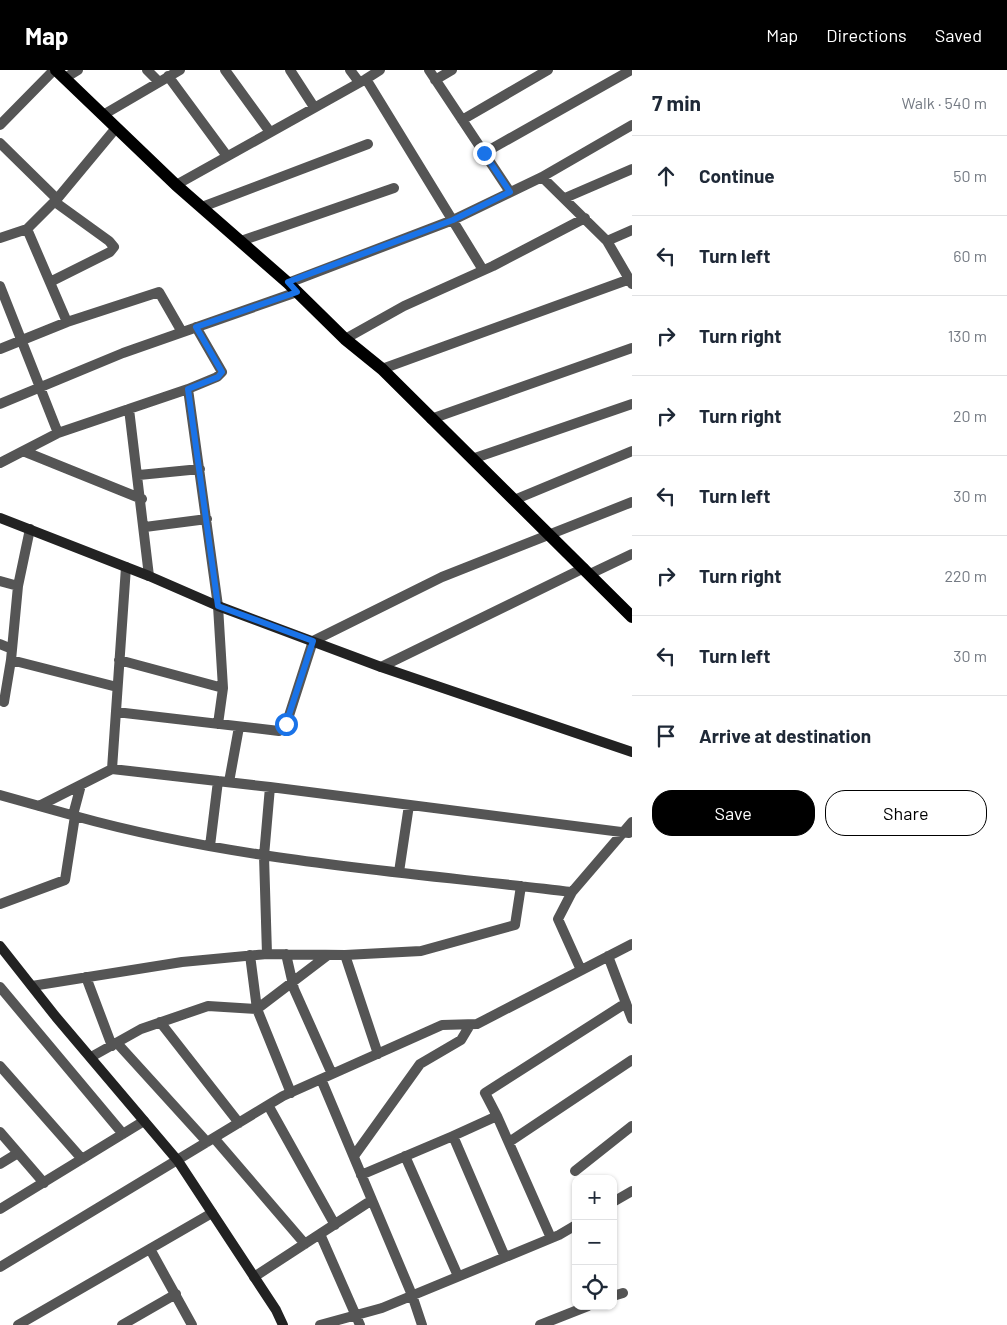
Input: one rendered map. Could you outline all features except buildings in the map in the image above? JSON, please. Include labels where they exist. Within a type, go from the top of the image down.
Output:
[{"type":"main road","points":[[59,73],[176,185],[292,287],[345,339],[382,369],[632,616]]},
{"type":"street","points":[[0,125],[59,73],[78,70]]},
{"type":"street","points":[[147,70],[159,82]]},
{"type":"street","points":[[103,115],[180,70]]},
{"type":"street","points":[[225,70],[270,132]]},
{"type":"street","points":[[290,70],[314,107]]},
{"type":"street","points":[[350,70],[362,81],[453,220],[483,270]]},
{"type":"street","points":[[176,185],[380,70]]},
{"type":"street","points":[[429,70],[510,192]]},
{"type":"street","points":[[435,80],[452,70]]},
{"type":"street","points":[[462,120],[548,70]]},
{"type":"street","points":[[484,153],[630,70]]},
{"type":"street","points":[[168,76],[227,156]]},
{"type":"street","points":[[0,404],[123,353],[196,327],[453,220],[542,177],[632,125]]},
{"type":"street","points":[[0,238],[27,229],[56,200],[116,128]]},
{"type":"street","points":[[0,143],[56,200],[109,241],[114,247],[110,252],[50,282]]},
{"type":"street","points":[[202,207],[368,144]]},
{"type":"street","points":[[564,198],[632,169]]},
{"type":"street","points":[[382,369],[631,282],[606,241],[542,177]]},
{"type":"street","points":[[241,241],[394,188]]},
{"type":"street","points":[[345,339],[404,306],[483,270],[585,218]]},
{"type":"street","points":[[27,229],[67,322]]},
{"type":"street","points":[[606,241],[632,230]]},
{"type":"street","points":[[0,286],[58,433]]},
{"type":"street","points":[[0,349],[67,322],[159,292],[182,332]]},
{"type":"street","points":[[0,463],[58,433],[218,377],[222,372],[196,327]]},
{"type":"street","points":[[431,419],[632,348]]},
{"type":"street","points":[[188,389],[218,606],[224,688],[218,724]]},
{"type":"street","points":[[472,459],[632,404]]},
{"type":"street","points":[[129,409],[142,499],[149,576]]},
{"type":"street","points":[[23,451],[142,499]]},
{"type":"street","points":[[514,500],[632,451]]},
{"type":"street","points":[[139,475],[200,469]]},
{"type":"street","points":[[116,712],[276,731],[284,728],[313,641],[442,577],[632,502]]},
{"type":"street","points":[[0,518],[149,576],[218,606],[382,667],[632,752]]},
{"type":"street","points":[[145,527],[207,519]]},
{"type":"street","points":[[0,700],[4,702],[11,660],[18,586],[30,529]]},
{"type":"street","points":[[382,667],[587,571],[632,554]]},
{"type":"street","points":[[112,769],[126,567]]},
{"type":"street","points":[[0,581],[18,586]]},
{"type":"street","points":[[0,644],[12,649]]},
{"type":"street","points":[[11,660],[117,687]]},
{"type":"street","points":[[119,660],[224,688]]},
{"type":"street","points":[[229,782],[239,727]]},
{"type":"street","points":[[39,806],[112,769],[270,787],[628,833]]},
{"type":"street","points":[[210,846],[218,781]]},
{"type":"street","points":[[0,904],[65,880],[74,816],[81,785]]},
{"type":"street","points":[[267,954],[264,856],[270,787]]},
{"type":"street","points":[[0,795],[127,830],[264,856],[572,892]]},
{"type":"street","points":[[399,872],[409,805]]},
{"type":"street","points":[[581,970],[558,919],[572,892],[628,833],[632,822]]},
{"type":"street","points":[[32,986],[182,962],[267,954],[345,955],[421,951],[515,926],[521,886]]},
{"type":"street","points":[[0,1267],[291,1092],[442,1025],[477,1024],[632,944]]},
{"type":"street","points":[[0,946],[178,1161],[283,1325]]},
{"type":"street","points":[[286,954],[292,982],[332,1074]]},
{"type":"street","points":[[91,1057],[141,1029],[208,1006],[257,1009],[328,955]]},
{"type":"street","points":[[345,955],[378,1054]]},
{"type":"street","points":[[250,956],[257,1009],[291,1092]]},
{"type":"street","points":[[608,956],[632,1019]]},
{"type":"street","points":[[86,978],[114,1044],[211,1140],[305,1244]]},
{"type":"street","points":[[0,987],[122,1134]]},
{"type":"street","points":[[551,1238],[509,1142],[485,1093],[626,1003]]},
{"type":"street","points":[[160,1022],[239,1123]]},
{"type":"street","points":[[354,1156],[420,1064],[461,1040],[470,1024]]},
{"type":"street","points":[[509,1142],[632,1060]]},
{"type":"street","points":[[0,1066],[82,1159]]},
{"type":"street","points":[[321,1079],[412,1295],[422,1325]]},
{"type":"street","points":[[268,1105],[335,1225]]},
{"type":"street","points":[[361,1174],[497,1116]]},
{"type":"street","points":[[0,1209],[144,1121]]},
{"type":"street","points":[[575,1171],[632,1126]]},
{"type":"street","points":[[0,1132],[44,1182]]},
{"type":"street","points":[[453,1136],[505,1257]]},
{"type":"street","points":[[0,1164],[18,1153]]},
{"type":"street","points":[[405,1156],[458,1276]]},
{"type":"street","points":[[617,1200],[632,1191]]},
{"type":"street","points":[[254,1278],[372,1200]]},
{"type":"street","points":[[18,1325],[212,1213]]},
{"type":"street","points":[[320,1325],[382,1308],[551,1238],[572,1227]]},
{"type":"street","points":[[320,1234],[360,1325]]},
{"type":"street","points":[[150,1249],[192,1325]]},
{"type":"street","points":[[127,1324],[176,1294]]},
{"type":"street","points":[[540,1325],[578,1310]]},
{"type":"route","points":[[286,724],[313,641],[218,606],[188,389],[218,377],[222,372],[196,327],[297,292],[288,282],[453,220],[510,192],[484,153]]}]
